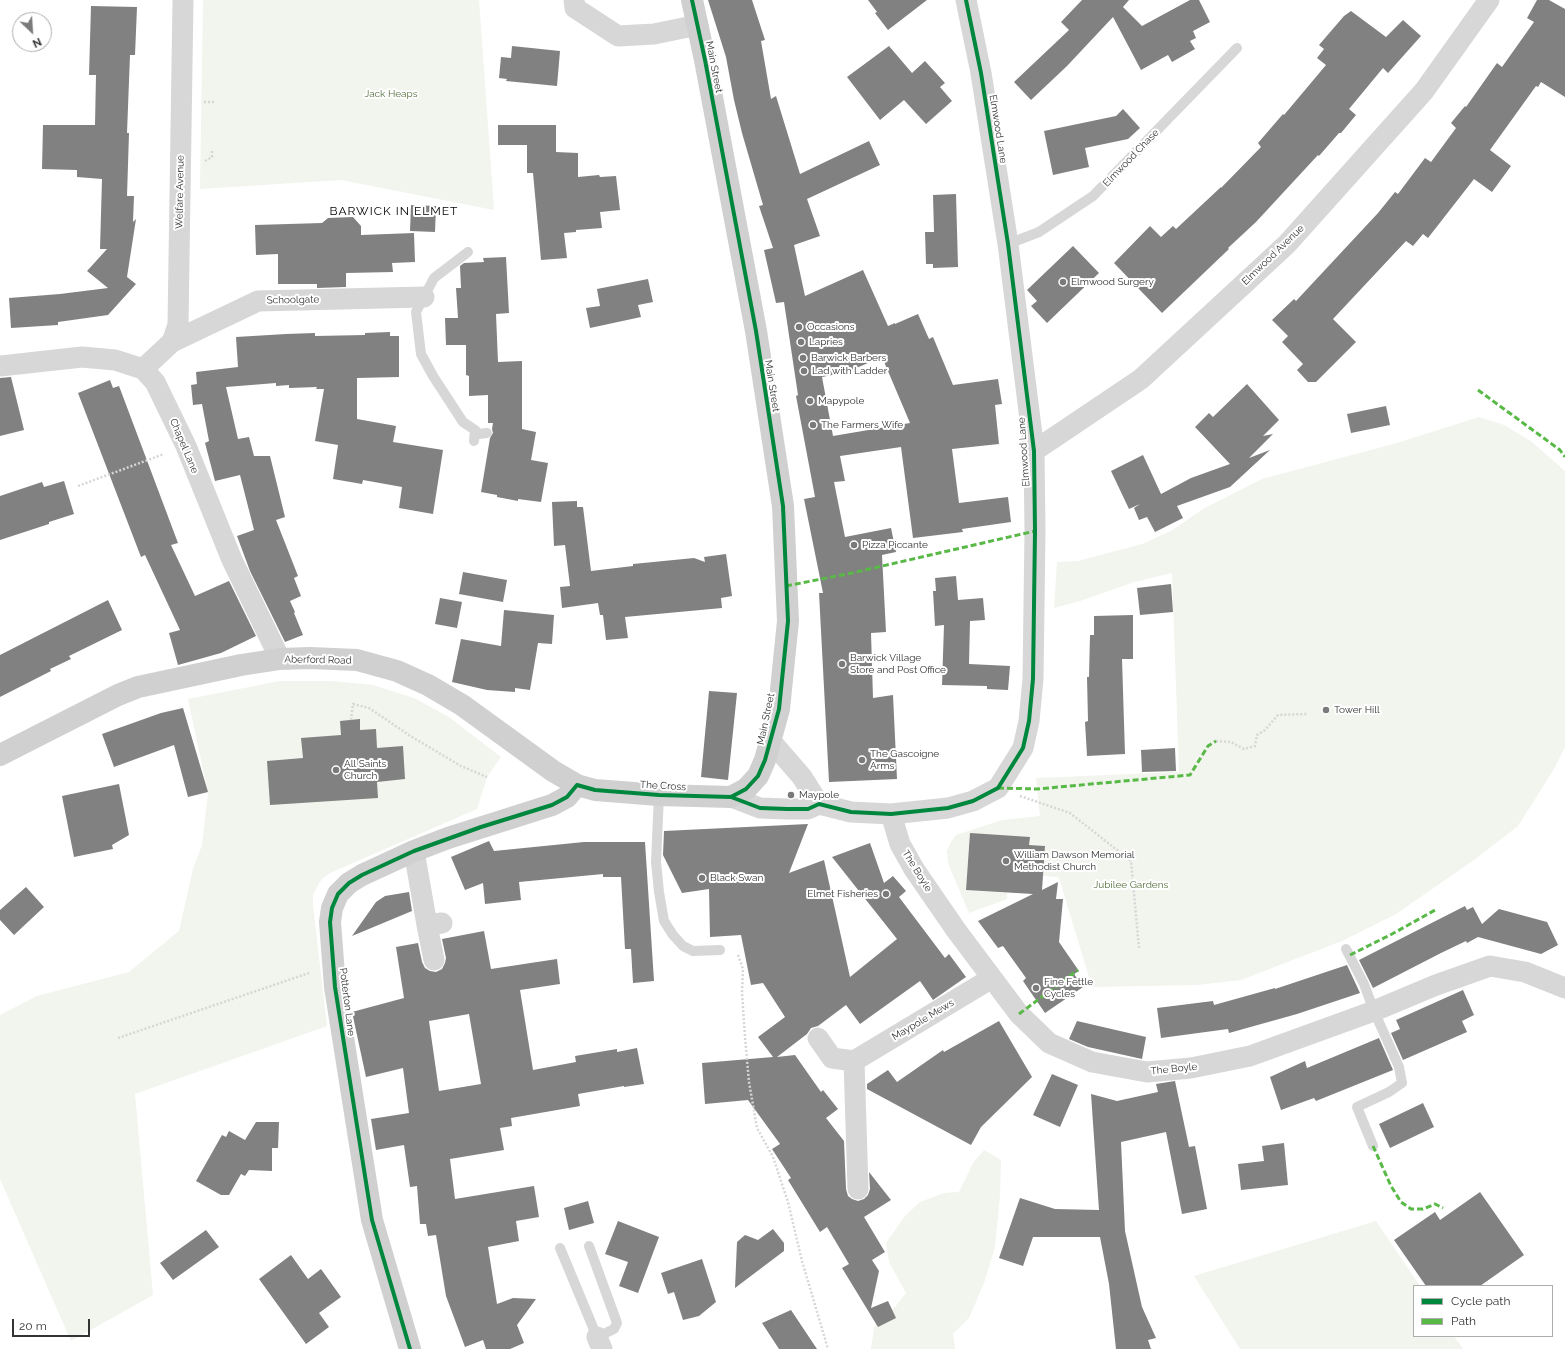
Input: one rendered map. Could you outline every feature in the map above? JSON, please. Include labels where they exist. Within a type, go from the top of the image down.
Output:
[{"type":"street","name":"Welfare Avenue","points":[[172,342],[178,325],[183,0]]},
{"type":"street","points":[[574,0],[575,8],[618,36],[654,34],[698,25]]},
{"type":"street","name":"Main Street","points":[[692,0],[756,331],[783,506],[788,621],[779,709],[765,760],[758,776],[746,789],[731,797]]},
{"type":"street","name":"Elmwood Lane","points":[[966,0],[981,73],[1008,244],[1034,451],[1035,531],[1033,679],[1029,721],[1023,748],[998,788]]},
{"type":"street","name":"Elmwood Avenue","points":[[1034,451],[1140,379],[1287,244],[1424,91],[1489,0]]},
{"type":"street","name":"Schoolgate","points":[[172,342],[258,301],[424,297]]},
{"type":"street","points":[[142,369],[172,342]]},
{"type":"street","name":"Chapel Lane","points":[[0,366],[82,358],[115,360],[142,369],[155,382],[186,446],[232,560],[280,659]]},
{"type":"street","name":"Aberford Road","points":[[0,755],[118,695],[138,687],[199,673],[280,659],[310,658],[357,660],[397,671],[428,685],[462,705],[553,772],[586,787]]},
{"type":"street","points":[[770,740],[797,771],[819,804]]},
{"type":"street","name":"The Cross","points":[[586,787],[659,795],[731,797],[760,808],[808,809],[819,804],[851,812],[891,814]]},
{"type":"street","name":"Potterton Lane","points":[[410,1349],[372,1220],[335,987],[330,922],[332,908],[338,894],[349,883],[362,875],[414,851],[481,827],[552,805],[586,787]]},
{"type":"street","points":[[891,814],[948,808],[973,801],[998,788]]},
{"type":"street","name":"The Boyle","points":[[891,814],[900,844],[914,870],[956,930],[1019,1014],[1049,1044],[1092,1062],[1147,1072],[1191,1068],[1250,1056],[1374,1011],[1436,984],[1490,966],[1525,972],[1565,988]]},
{"type":"street","points":[[414,851],[435,924],[434,960]]},
{"type":"street","name":"Maypole Mews","points":[[854,1061],[992,978]]},
{"type":"street","points":[[818,1038],[832,1058],[854,1061],[858,1190]]},
{"type":"lane","name":"Elmwood Chase","points":[[1008,244],[1039,232],[1093,196],[1237,48]]},
{"type":"lane","points":[[468,252],[434,278],[416,312],[421,354],[433,376],[462,422],[479,434],[487,433]]},
{"type":"lane","points":[[474,441],[475,430]]},
{"type":"lane","points":[[659,795],[656,862],[664,921],[683,946],[692,951],[720,950]]},
{"type":"lane","points":[[1346,949],[1364,984],[1374,1011],[1399,1067],[1402,1083],[1389,1092],[1356,1107],[1373,1146]]},
{"type":"lane","points":[[560,1248],[599,1343],[614,1329],[617,1323],[589,1246]]},
{"type":"path","points":[[78,486],[186,446]]},
{"type":"path","points":[[351,720],[353,704],[369,708],[412,737],[461,766],[487,777]]},
{"type":"path","points":[[1216,742],[1231,742],[1244,749],[1255,746],[1257,735],[1265,730],[1278,715],[1307,714]]},
{"type":"path","points":[[998,788],[1070,813],[1131,862],[1139,948]]},
{"type":"path","points":[[720,950],[738,955],[743,969],[742,993],[745,1037],[749,1082],[757,1128],[773,1157],[788,1202],[796,1230],[801,1259],[828,1349]]},
{"type":"path","points":[[118,1038],[334,964]]},
{"type":"green space","name":"Jack Heaps","points":[[203,0],[479,0],[494,210],[341,180],[200,189]]},
{"type":"green space","name":"Jubilee Gardens","points":[[1479,417],[1504,425],[1532,442],[1565,471],[1565,747],[1554,769],[1518,826],[1474,860],[1396,914],[1342,941],[1241,980],[1197,985],[1092,987],[1059,878],[1043,876],[1045,846],[1029,845],[970,833],[966,890],[1007,893],[1007,899],[969,913],[948,863],[947,851],[951,842],[956,835],[1002,820],[1040,816],[1036,778],[1179,772],[1172,573],[1134,582],[1080,601],[1054,608],[1057,562],[1078,561],[1142,544],[1171,531],[1203,509],[1262,479],[1397,443]]},
{"type":"green space","points":[[280,681],[332,681],[373,685],[414,698],[449,717],[501,757],[487,777],[477,809],[330,873],[322,879],[313,895],[313,905],[327,1026],[135,1094],[153,1295],[71,1341],[0,1179],[0,1015],[37,996],[129,972],[179,931],[193,869],[202,845],[208,793],[188,699]]},
{"type":"green space","points":[[984,1150],[1001,1160],[1000,1195],[995,1247],[984,1283],[969,1318],[953,1334],[955,1349],[871,1349],[874,1328],[881,1315],[895,1307],[906,1293],[889,1262],[886,1243],[905,1216],[920,1202],[944,1193],[959,1192],[973,1163]]},
{"type":"green space","points":[[1376,1221],[1419,1285],[1413,1285],[1413,1337],[1455,1337],[1463,1349],[1240,1349],[1194,1276]]},
{"type":"building","points":[[708,0],[752,0],[765,40],[761,41],[771,99],[776,96],[800,174],[869,141],[880,165],[807,199],[820,236],[794,245],[805,296],[863,270],[888,326],[918,314],[929,339],[933,337],[953,385],[998,379],[1002,404],[995,405],[999,444],[952,449],[959,503],[1008,497],[1011,522],[962,529],[963,532],[913,538],[901,447],[840,456],[845,481],[834,482],[845,537],[891,528],[896,552],[882,555],[886,632],[871,633],[873,698],[893,695],[897,779],[829,782],[819,593],[823,593],[804,499],[815,497],[796,396],[798,395],[784,302],[776,303],[764,250],[773,248],[759,206],[763,205],[742,133],[726,57]],"holes":[[[882,357],[910,423],[833,436],[822,377],[847,372]]]},
{"type":"building","points":[[868,0],[927,0],[888,30],[875,13],[877,12]]},
{"type":"building","points":[[1082,0],[1129,0],[1123,7],[1142,26],[1190,0],[1199,0],[1210,22],[1193,31],[1196,38],[1190,41],[1195,49],[1172,62],[1168,55],[1141,70],[1113,17],[1067,66],[1031,100],[1014,82],[1069,30],[1061,22]]},
{"type":"building","points":[[1537,0],[1549,0],[1565,9],[1565,97],[1541,82],[1538,87],[1536,86],[1490,150],[1511,166],[1492,192],[1474,179],[1428,238],[1423,234],[1413,246],[1406,241],[1333,319],[1356,342],[1316,382],[1308,382],[1297,370],[1303,364],[1282,342],[1288,336],[1272,320],[1294,299],[1296,301],[1378,213],[1395,192],[1398,194],[1425,158],[1431,162],[1456,128],[1451,123],[1465,106],[1466,107],[1497,63],[1502,67],[1534,22],[1527,18]]},
{"type":"building","points":[[91,6],[137,7],[135,55],[130,55],[127,133],[129,133],[127,196],[134,196],[133,222],[136,219],[127,277],[136,284],[108,315],[58,322],[58,325],[11,328],[9,298],[108,288],[87,271],[107,249],[100,249],[102,179],[77,177],[77,170],[42,169],[43,125],[95,125],[96,75],[89,75]]},
{"type":"building","points":[[1351,11],[1386,37],[1403,20],[1421,36],[1388,73],[1383,68],[1349,109],[1356,115],[1341,133],[1339,133],[1256,222],[1162,313],[1114,263],[1150,226],[1161,237],[1173,226],[1176,229],[1221,188],[1261,147],[1258,143],[1326,65],[1317,58],[1324,49],[1319,45],[1344,16]]},
{"type":"building","points":[[512,46],[560,51],[557,86],[506,81],[507,79],[499,78],[501,57],[511,58]]},
{"type":"building","points":[[889,46],[912,73],[925,61],[945,83],[940,87],[952,101],[926,124],[904,100],[880,120],[847,77]]},
{"type":"building","points":[[1123,109],[1140,128],[1128,139],[1085,148],[1089,167],[1053,175],[1044,131],[1116,116]]},
{"type":"building","points":[[498,125],[556,125],[556,152],[578,153],[578,177],[599,175],[600,177],[616,176],[620,210],[600,212],[602,228],[576,230],[576,232],[564,233],[567,258],[541,260],[533,173],[527,173],[527,145],[498,145]]},
{"type":"building","points":[[956,194],[958,267],[933,268],[933,264],[926,264],[925,232],[934,232],[933,195]]},
{"type":"building","points":[[411,205],[436,206],[435,232],[410,231]]},
{"type":"building","points":[[353,217],[361,226],[361,235],[414,233],[415,262],[392,263],[393,272],[346,273],[346,287],[317,288],[317,284],[278,284],[278,254],[256,255],[255,225],[322,223],[328,218]]},
{"type":"building","name":"Elmwood Surgery","points":[[1073,246],[1099,273],[1047,323],[1031,306],[1037,301],[1027,290]]},
{"type":"building","points":[[506,257],[509,313],[496,314],[498,362],[522,361],[522,429],[536,432],[531,460],[548,463],[541,502],[518,499],[518,501],[481,492],[490,438],[493,433],[493,423],[488,423],[488,395],[469,396],[469,376],[466,375],[466,345],[446,345],[445,318],[458,318],[456,288],[461,288],[460,266],[464,263],[484,262],[483,258]]},
{"type":"building","points":[[648,279],[653,302],[638,305],[641,317],[590,328],[586,308],[600,306],[597,289]]},
{"type":"building","points":[[390,332],[390,336],[399,336],[399,377],[357,378],[357,419],[396,426],[393,442],[443,450],[433,514],[399,508],[402,487],[363,480],[362,484],[333,479],[338,445],[315,441],[324,389],[316,389],[317,387],[289,388],[289,385],[276,386],[276,383],[226,387],[238,439],[249,437],[254,456],[270,456],[285,517],[276,520],[298,576],[294,578],[301,596],[290,601],[303,635],[285,642],[250,571],[237,536],[254,530],[240,475],[215,481],[205,443],[209,441],[202,404],[193,405],[191,385],[197,384],[196,372],[238,367],[236,337],[315,333],[315,336],[365,335],[365,333]]},
{"type":"building","points":[[11,377],[24,430],[0,436],[0,378]]},
{"type":"building","points":[[110,380],[113,388],[119,386],[178,543],[171,545],[195,596],[229,581],[256,636],[221,653],[178,665],[169,633],[180,630],[145,555],[141,557],[78,393]]},
{"type":"building","points":[[1247,384],[1279,420],[1263,436],[1273,434],[1249,458],[1270,450],[1230,487],[1177,506],[1183,518],[1155,532],[1147,517],[1139,520],[1134,508],[1140,504],[1129,509],[1111,471],[1143,455],[1161,494],[1191,478],[1230,464],[1195,427],[1209,413],[1213,417]]},
{"type":"building","points":[[1386,406],[1390,425],[1351,433],[1347,414]]},
{"type":"building","points":[[64,481],[74,514],[0,540],[0,496],[42,482],[44,487]]},
{"type":"building","points":[[577,501],[577,507],[583,507],[591,571],[633,566],[633,564],[694,558],[705,562],[704,557],[726,554],[732,596],[721,598],[722,608],[625,617],[628,638],[606,640],[603,615],[600,615],[598,603],[562,608],[560,587],[570,586],[565,545],[554,546],[552,502]]},
{"type":"building","points":[[463,572],[507,580],[503,602],[459,594]]},
{"type":"building","points":[[956,576],[958,600],[983,598],[985,620],[970,621],[969,664],[1010,666],[1008,690],[987,689],[987,686],[942,685],[944,625],[935,626],[933,591],[936,591],[935,578]]},
{"type":"building","points":[[1171,584],[1173,612],[1140,615],[1137,588]]},
{"type":"building","points":[[440,598],[462,602],[457,628],[435,624]]},
{"type":"building","points":[[108,600],[122,630],[69,656],[71,659],[50,669],[51,671],[0,697],[0,655]]},
{"type":"building","points":[[504,610],[554,615],[552,644],[538,643],[530,690],[515,688],[515,692],[487,690],[452,682],[461,639],[501,646]]},
{"type":"building","points":[[1133,615],[1133,659],[1122,659],[1125,754],[1087,756],[1085,722],[1088,721],[1087,677],[1089,677],[1090,635],[1094,635],[1094,616]]},
{"type":"building","points":[[709,691],[737,693],[728,780],[701,777]]},
{"type":"building","points":[[183,708],[208,792],[188,797],[174,745],[114,767],[102,734],[161,713]]},
{"type":"building","name":"All Saints Church","points":[[360,719],[360,730],[376,729],[377,748],[403,746],[405,779],[377,782],[378,798],[270,805],[267,761],[303,758],[301,738],[341,735],[340,721]]},
{"type":"building","points":[[1175,748],[1176,771],[1142,772],[1141,750]]},
{"type":"building","points":[[119,784],[129,835],[112,845],[113,849],[74,857],[62,796]]},
{"type":"building","points":[[808,824],[789,873],[824,860],[850,977],[897,939],[832,857],[870,843],[884,883],[893,876],[906,891],[899,897],[945,958],[949,954],[966,977],[933,1000],[920,981],[860,1024],[846,1005],[818,1026],[811,1028],[807,1034],[777,1057],[795,1055],[821,1092],[823,1090],[838,1109],[826,1118],[844,1141],[846,1189],[848,1196],[858,1201],[864,1199],[868,1195],[870,1189],[869,1172],[891,1200],[864,1217],[885,1252],[872,1260],[879,1271],[871,1308],[888,1301],[896,1318],[878,1327],[842,1268],[849,1264],[827,1227],[820,1232],[788,1180],[791,1178],[772,1149],[780,1144],[748,1100],[705,1104],[702,1063],[773,1057],[758,1037],[785,1017],[763,983],[751,985],[741,935],[710,937],[709,889],[682,893],[663,855],[664,831]]},
{"type":"building","points":[[970,833],[1030,837],[1029,845],[1045,846],[1042,890],[1058,882],[1056,899],[1063,899],[1059,942],[1079,971],[1074,974],[1083,987],[1045,1013],[1023,981],[1026,978],[1003,946],[998,948],[978,921],[1033,894],[966,890]]},
{"type":"building","points":[[489,841],[494,851],[584,842],[645,842],[654,981],[633,983],[631,949],[625,949],[621,877],[603,877],[603,874],[519,882],[521,900],[485,904],[483,883],[465,890],[451,857]]},
{"type":"building","points":[[26,887],[44,907],[14,935],[0,920],[0,910]]},
{"type":"building","points":[[409,892],[412,911],[352,936],[376,902],[385,896]]},
{"type":"building","points":[[1465,906],[1467,910],[1473,907],[1482,924],[1499,909],[1547,922],[1558,945],[1541,954],[1478,937],[1441,953],[1373,988],[1359,960]]},
{"type":"building","points":[[484,931],[491,969],[557,959],[560,984],[520,990],[533,1070],[576,1062],[575,1056],[617,1049],[617,1052],[637,1048],[644,1084],[578,1094],[580,1106],[511,1118],[512,1126],[500,1128],[504,1150],[450,1159],[455,1199],[534,1186],[539,1217],[516,1221],[519,1241],[488,1247],[497,1304],[513,1298],[536,1299],[517,1325],[524,1343],[510,1349],[486,1349],[483,1340],[465,1347],[446,1296],[436,1235],[428,1236],[426,1224],[420,1224],[417,1186],[410,1187],[404,1145],[376,1150],[371,1119],[409,1113],[403,1068],[366,1077],[352,1012],[404,998],[396,947],[418,943],[422,962],[425,968],[436,972],[442,969],[446,958],[442,939]],"holes":[[[469,1014],[481,1084],[439,1091],[429,1021]]]},
{"type":"building","points":[[1347,965],[1360,993],[1297,1014],[1229,1033],[1228,1029],[1161,1038],[1157,1008],[1213,1001],[1214,1005],[1275,989]]},
{"type":"building","points":[[1463,990],[1474,1015],[1462,1021],[1467,1032],[1403,1060],[1391,1033],[1400,1029],[1396,1020]]},
{"type":"building","points":[[999,1021],[1032,1077],[981,1127],[971,1145],[867,1089],[867,1084],[888,1070],[897,1082],[943,1050],[944,1052]]},
{"type":"building","points":[[1077,1021],[1146,1037],[1142,1059],[1088,1047],[1069,1039]]},
{"type":"building","points":[[1379,1038],[1393,1070],[1316,1101],[1314,1098],[1281,1110],[1270,1077],[1305,1061],[1307,1068]]},
{"type":"building","points":[[1052,1074],[1078,1085],[1060,1127],[1033,1115]]},
{"type":"building","points":[[1175,1081],[1189,1147],[1195,1146],[1207,1209],[1182,1214],[1166,1132],[1121,1142],[1125,1231],[1142,1307],[1156,1338],[1148,1340],[1151,1349],[1116,1349],[1109,1284],[1100,1237],[1033,1237],[1023,1266],[999,1258],[1020,1198],[1055,1209],[1099,1210],[1091,1094],[1117,1101],[1158,1092],[1156,1084]]},
{"type":"building","points":[[1423,1103],[1434,1127],[1390,1148],[1379,1124]]},
{"type":"building","points":[[256,1122],[279,1122],[278,1148],[272,1148],[272,1171],[249,1170],[245,1176],[241,1174],[229,1195],[221,1195],[196,1181],[222,1135],[226,1137],[229,1131],[245,1140]]},
{"type":"building","points":[[1284,1143],[1288,1185],[1241,1190],[1238,1164],[1264,1161],[1262,1146]]},
{"type":"building","points":[[1480,1192],[1524,1255],[1481,1285],[1425,1285],[1394,1240],[1435,1212],[1440,1220]]},
{"type":"building","points":[[588,1201],[594,1223],[569,1230],[564,1208]]},
{"type":"building","points":[[618,1221],[659,1237],[638,1293],[619,1286],[628,1262],[605,1254]]},
{"type":"building","points":[[773,1229],[784,1243],[784,1251],[735,1288],[737,1242],[745,1235],[758,1240]]},
{"type":"building","points":[[206,1230],[219,1247],[173,1280],[160,1263]]},
{"type":"building","points":[[291,1255],[308,1279],[321,1269],[341,1297],[319,1313],[329,1327],[306,1344],[259,1279]]},
{"type":"building","points":[[702,1259],[716,1302],[699,1316],[683,1320],[674,1292],[668,1294],[661,1273]]},
{"type":"building","points":[[791,1310],[817,1349],[779,1349],[762,1323]]},
{"type":"marked path","points":[[1478,390],[1560,450],[1565,457]]},
{"type":"marked path","points":[[786,586],[852,573],[1035,531]]},
{"type":"marked path","points":[[998,788],[1037,789],[1190,775],[1208,746],[1216,741]]},
{"type":"marked path","points":[[1350,955],[1437,909]]},
{"type":"marked path","points":[[1019,1014],[1078,970]]},
{"type":"marked path","points":[[1373,1146],[1391,1186],[1401,1202],[1411,1209],[1423,1209],[1435,1204],[1443,1208]]},
{"type":"cycle path","points":[[410,1349],[372,1220],[335,987],[330,922],[332,908],[338,894],[349,883],[362,875],[414,851],[481,827],[552,805],[567,797],[577,785],[595,790],[659,795],[731,797],[746,789],[758,776],[765,760],[779,709],[788,621],[783,506],[756,331],[705,60],[692,0]]},
{"type":"cycle path","points":[[731,797],[760,808],[808,809],[819,804],[851,812],[891,814],[948,808],[973,801],[998,788],[1023,748],[1029,721],[1033,679],[1035,531],[1034,451],[1008,244],[981,73],[966,0]]},
{"type":"place","name":"Elmwood Surgery","points":[[1063,282]]},
{"type":"place","name":"Occasions","points":[[799,327]]},
{"type":"place","name":"Lapries","points":[[801,342]]},
{"type":"place","name":"Barwick Barbers","points":[[803,358]]},
{"type":"place","name":"Lad with Ladder","points":[[804,371]]},
{"type":"place","name":"Mapypole","points":[[810,401]]},
{"type":"place","name":"The Farmers Wife","points":[[813,425]]},
{"type":"place","name":"Pizza Piccante","points":[[854,545]]},
{"type":"place","name":"Barwick Village Store and Post Office","points":[[842,664]]},
{"type":"place","name":"Tower Hill","points":[[1326,710]]},
{"type":"place","name":"The Gascoigne Arms","points":[[862,760]]},
{"type":"place","name":"All Saints Church","points":[[336,770]]},
{"type":"place","name":"Maypole","points":[[791,795]]},
{"type":"place","name":"William Dawson Memorial Methodist Church","points":[[1006,861]]},
{"type":"place","name":"Black Swan","points":[[702,878]]},
{"type":"place","name":"Elmet Fisheries","points":[[886,894]]},
{"type":"place","name":"Fine Fettle Cycles","points":[[1036,988]]},
{"type":"district","name":"BARWICK IN ELMET","points":[[394,211]]}]
